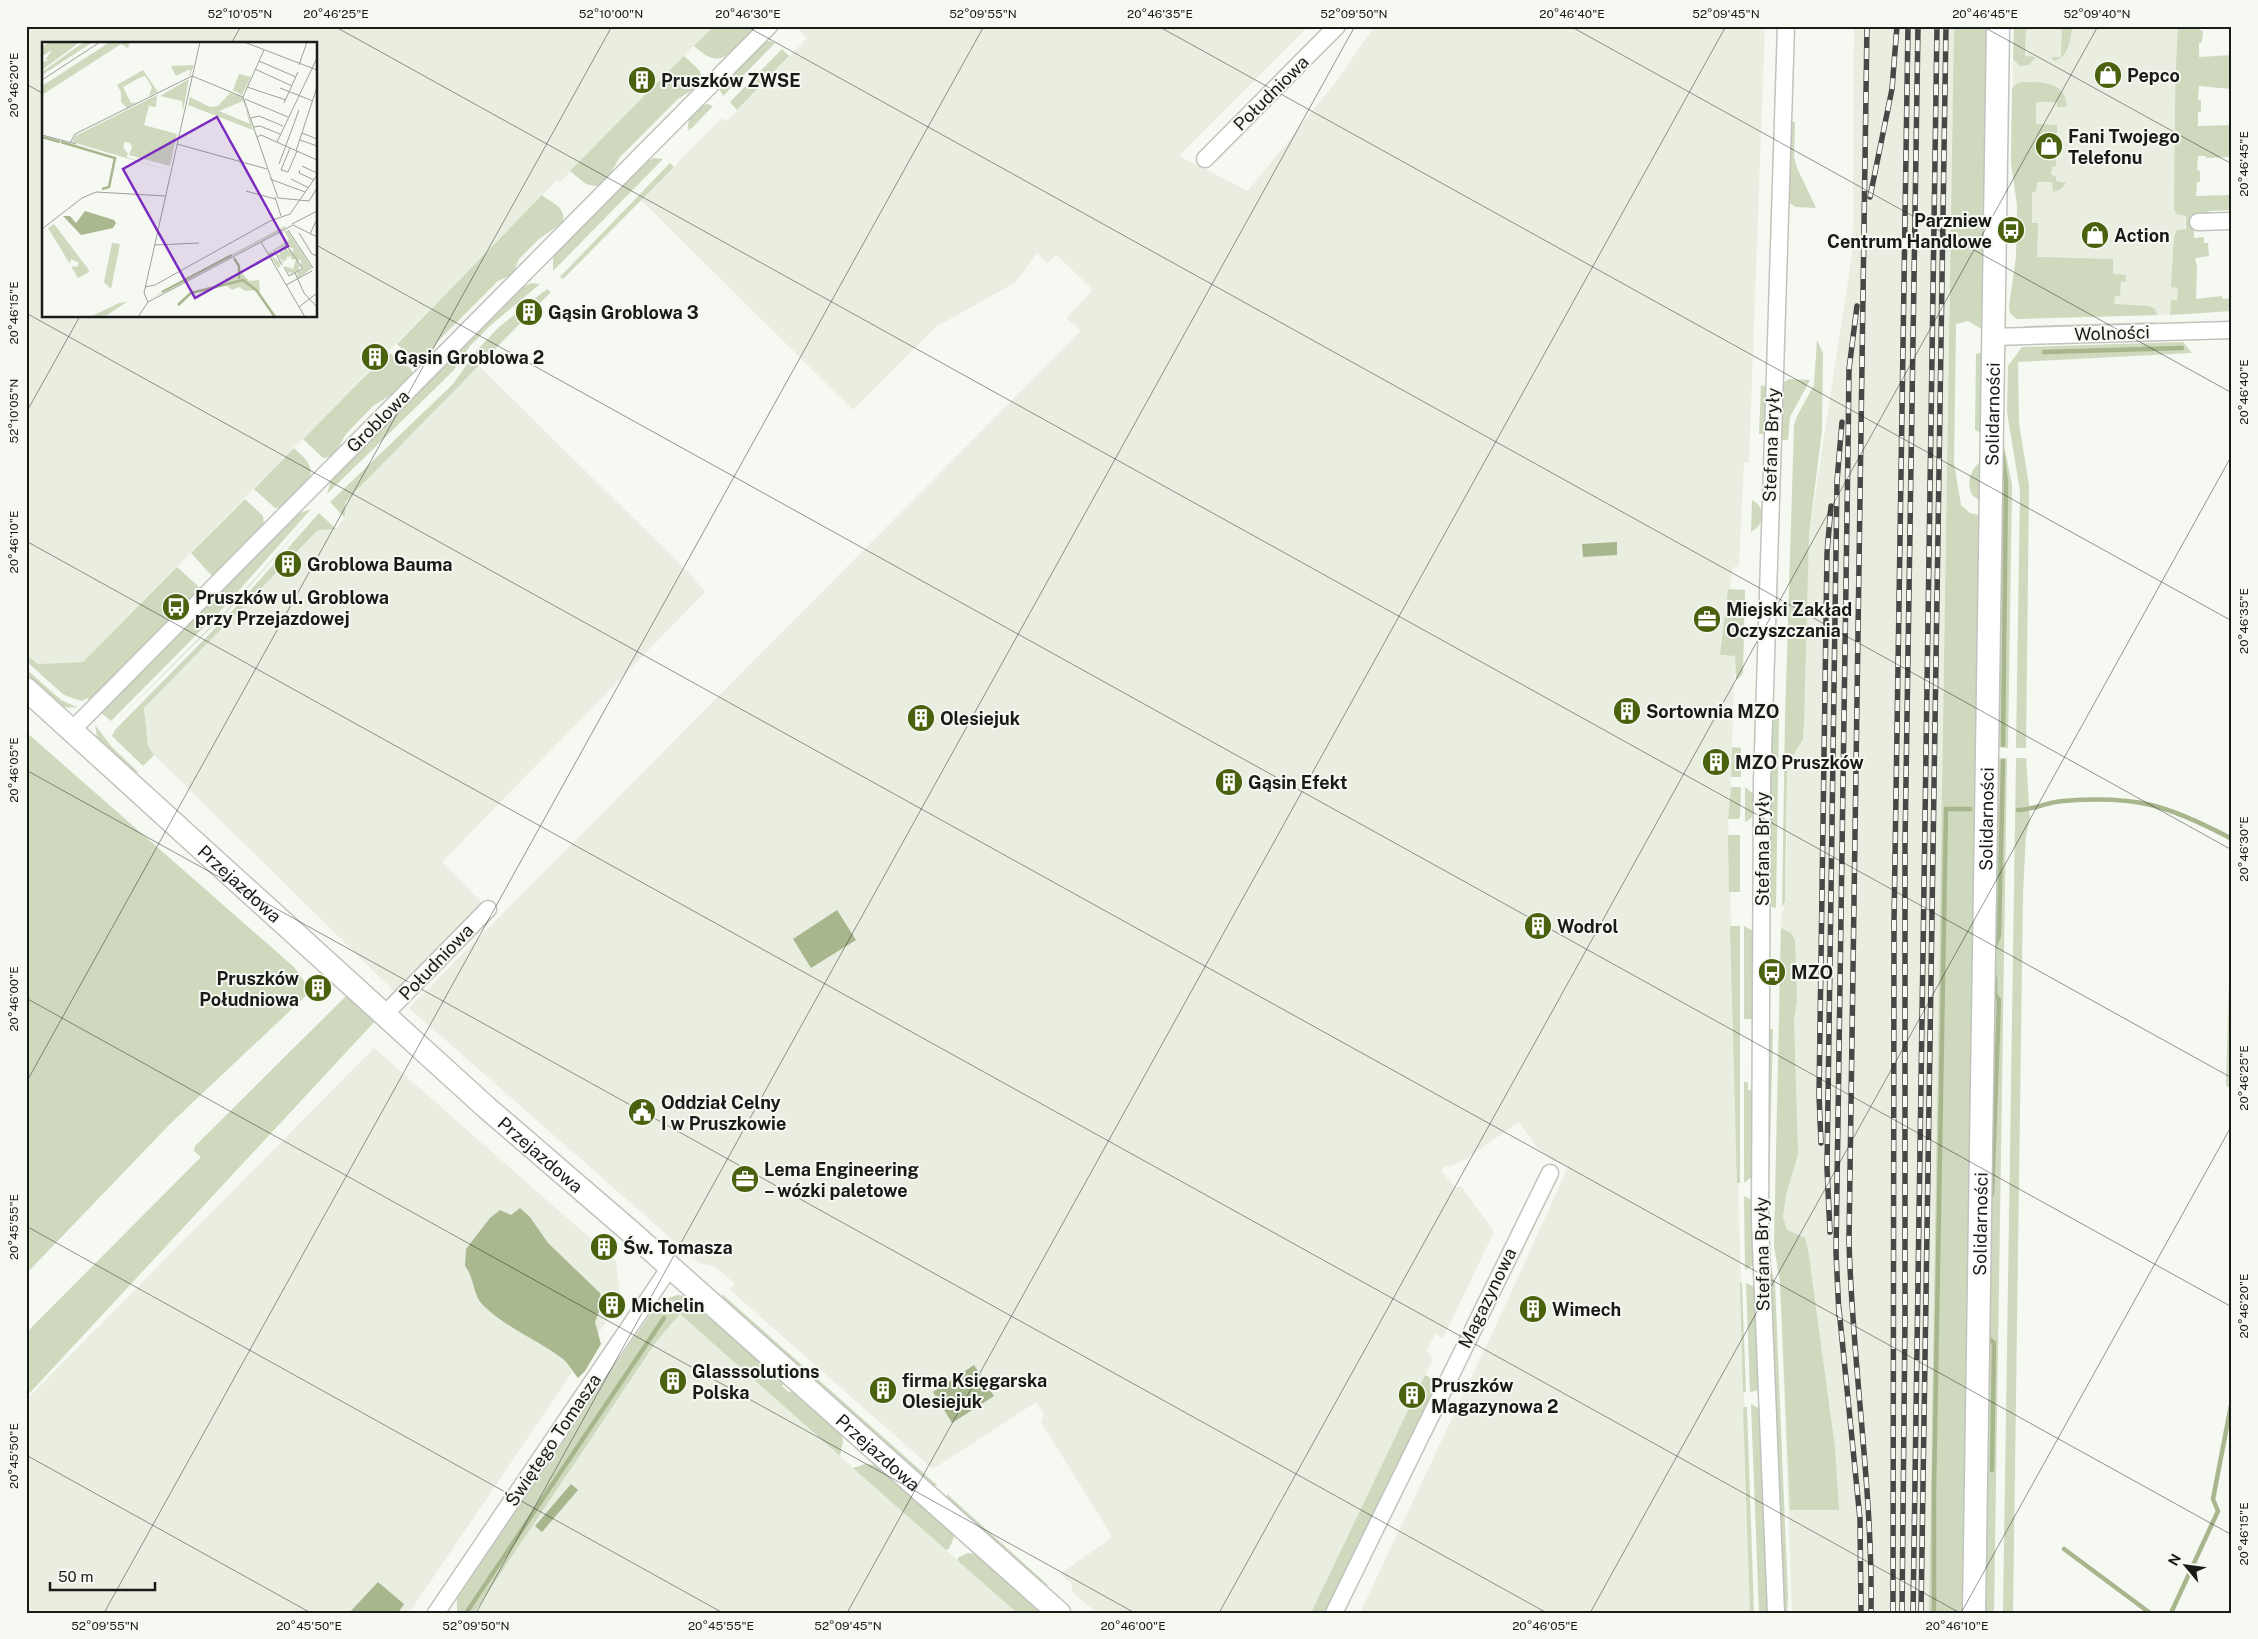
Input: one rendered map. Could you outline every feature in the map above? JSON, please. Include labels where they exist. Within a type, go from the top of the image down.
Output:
[{"type":"street","name":"Groblowa","points":[[72,730],[769,26]]},
{"type":"street","name":"Południowa","points":[[1205,159],[1337,26]]},
{"type":"street","name":"Stefana Bryły","points":[[1776,1613],[1760,1221],[1762,828],[1768,542],[1786,26]]},
{"type":"street","name":"Solidarności","points":[[1974,1613],[1998,26]]},
{"type":"street","points":[[2198,222],[2232,221]]},
{"type":"street","name":"Wolności","points":[[1993,337],[2232,330]]},
{"type":"street","name":"Przejazdowa","points":[[26,689],[384,1015],[1060,1613]]},
{"type":"street","name":"Południowa","points":[[384,1015],[488,909]]},
{"type":"street","name":"Magazynowa","points":[[1334,1613],[1550,1173]]},
{"type":"street","name":"Świętego Tomasza","points":[[436,1613],[670,1267]]},
{"type":"shaded area","points":[[26,26],[714,26],[560,182],[557,180],[83,662],[38,664],[26,654]]},
{"type":"shaded area","points":[[714,26],[757,26],[734,50],[718,59],[707,56],[694,46]]},
{"type":"shaded area","points":[[805,26],[1309,26],[1179,156],[1248,191],[1335,83],[1374,27],[1765,26],[1749,462],[1744,463],[1739,567],[1733,567],[1720,655],[1735,656],[1730,810],[1728,811],[1750,1613],[1360,1613],[1500,1317],[1568,1167],[1551,1159],[1537,1148],[1519,1122],[1466,1159],[1452,1166],[1444,1167],[1441,1171],[1456,1188],[1461,1186],[1494,1232],[1443,1338],[1435,1334],[1430,1344],[1427,1351],[1433,1359],[1311,1613],[1097,1613],[1072,1592],[1072,1584],[1060,1574],[1111,1538],[1110,1533],[1041,1422],[1044,1414],[1036,1402],[933,1469],[730,1290],[734,1283],[724,1274],[714,1266],[699,1263],[409,1008],[1081,331],[1066,318],[1093,290],[1057,255],[1047,263],[1037,253],[1016,282],[936,327],[853,410],[641,200],[722,118],[726,121],[728,120],[807,38],[800,31]]},
{"type":"shaded area","points":[[1854,26],[1954,26],[1929,1613],[1792,1613],[1780,1282],[1774,1246],[1781,920],[1785,902],[1787,851],[1787,776],[1788,764],[1803,739],[1809,535],[1853,248]]},
{"type":"shaded area","points":[[1954,26],[1990,26],[1985,331],[1968,321],[1956,324],[1954,463],[1961,505],[1970,513],[1982,516],[1966,1613],[1929,1613]]},
{"type":"shaded area","points":[[2014,26],[2189,26],[2184,312],[2157,315],[2017,319],[2010,313],[2009,307],[2016,257],[2017,209],[2011,163]]},
{"type":"shaded area","points":[[2014,26],[2026,26],[2025,56],[2036,57],[2029,65],[2020,66],[2013,59]]},
{"type":"shaded area","points":[[2062,26],[2072,26],[2070,42],[2063,56],[2054,61],[2051,57],[2061,57]]},
{"type":"shaded area","points":[[2178,26],[2200,26],[2200,30],[2203,31],[2202,42],[2199,43],[2199,57],[2232,55],[2231,89],[2199,86],[2198,100],[2201,101],[2201,112],[2198,112],[2198,126],[2231,125],[2232,157],[2206,158],[2206,156],[2198,156],[2197,170],[2200,171],[2200,182],[2197,182],[2196,196],[2229,195],[2232,197],[2232,210],[2209,211],[2203,229],[2194,230],[2194,238],[2204,237],[2204,243],[2208,243],[2209,256],[2195,258],[2197,267],[2196,299],[2222,296],[2223,299],[2232,298],[2232,311],[2170,315],[2171,300],[2177,300],[2178,288],[2171,287],[2174,236],[2177,230],[2186,229],[2186,216],[2177,214],[2174,209]]},
{"type":"shaded area","points":[[770,41],[775,43],[723,96],[720,90],[723,84],[763,43]]},
{"type":"shaded area","points":[[782,49],[789,56],[737,110],[730,102]]},
{"type":"shaded area","points":[[684,56],[699,70],[703,80],[699,86],[678,99],[620,157],[601,185],[586,184],[570,171]]},
{"type":"shaded area","points":[[2017,83],[2045,83],[2058,88],[2066,99],[2067,107],[2057,107],[2057,102],[2036,102],[2036,124],[2057,125],[2057,138],[2045,138],[2044,156],[2056,156],[2056,166],[2052,167],[2051,175],[2056,176],[2056,181],[2066,183],[2061,189],[2053,192],[2052,182],[2037,182],[2036,191],[2032,193],[2032,223],[2038,223],[2037,257],[2113,259],[2113,274],[2126,275],[2126,282],[2121,281],[2120,296],[2115,296],[2114,304],[2149,306],[2155,309],[2157,315],[2017,319],[2010,313],[2009,307],[2016,257],[2017,230],[2017,203],[2011,163],[2012,89]]},
{"type":"shaded area","points":[[708,104],[713,106],[689,131],[688,126],[692,114],[699,107]]},
{"type":"shaded area","points":[[1789,122],[1795,122],[1794,157],[1797,168],[1816,208],[1796,207],[1787,201]]},
{"type":"shaded area","points":[[654,158],[663,159],[553,271],[553,259],[556,252],[645,162]]},
{"type":"shaded area","points":[[670,163],[674,167],[563,279],[560,277]]},
{"type":"shaded area","points":[[542,195],[561,209],[563,213],[562,223],[539,239],[519,259],[513,274],[498,281],[437,342],[424,364],[418,365],[397,344]]},
{"type":"shaded area","points":[[531,283],[540,284],[491,325],[470,346],[453,371],[327,494],[331,480],[521,288]]},
{"type":"shaded area","points":[[547,289],[551,292],[345,502],[345,518],[330,502],[453,384],[477,350],[499,327]]},
{"type":"shaded area","points":[[2155,322],[2149,326],[2024,328],[2026,326]]},
{"type":"shaded area","points":[[1817,340],[1823,353],[1822,430],[1809,535],[1804,723],[1803,739],[1788,764],[1785,902],[1782,907],[1785,720],[1794,425],[1814,385]]},
{"type":"shaded area","points":[[2183,342],[2192,353],[2018,362],[2019,423],[2029,486],[2026,748],[2016,748],[2020,491],[2007,412],[2008,366],[2022,347]]},
{"type":"shaded area","points":[[388,353],[398,357],[412,370],[412,376],[397,391],[373,406],[346,434],[334,455],[322,457],[303,439]]},
{"type":"shaded area","points":[[1976,354],[1985,354],[1984,435],[1975,430]]},
{"type":"shaded area","points":[[478,365],[690,574],[705,592],[442,862],[482,903],[395,992],[154,755],[148,746],[144,708],[318,530],[336,528],[346,517],[344,502]]},
{"type":"shaded area","points":[[1789,379],[1810,380],[1790,417],[1788,440],[1780,440],[1780,385]]},
{"type":"shaded area","points":[[1761,385],[1767,387],[1765,433],[1759,434]]},
{"type":"shaded area","points":[[1999,419],[2012,485],[2008,748],[1998,747]]},
{"type":"shaded area","points":[[294,448],[310,466],[309,480],[283,507],[275,508],[254,489]]},
{"type":"shaded area","points":[[1983,459],[1983,503],[1972,495],[1969,484],[1975,467]]},
{"type":"shaded area","points":[[245,499],[263,516],[264,525],[213,577],[191,553]]},
{"type":"shaded area","points":[[1752,500],[1760,507],[1762,516],[1759,525],[1751,532]]},
{"type":"shaded area","points":[[311,509],[226,605],[111,721],[100,712],[297,514]]},
{"type":"shaded area","points":[[315,511],[227,612],[116,722],[227,610]]},
{"type":"shaded area","points":[[319,513],[336,529],[318,530],[144,708],[148,746],[154,755],[143,766],[112,736],[115,730],[232,611]]},
{"type":"shaded area","points":[[1617,542],[1617,555],[1583,557],[1582,544]]},
{"type":"shaded area","points":[[177,567],[201,589],[184,607],[178,601],[169,610],[174,616],[90,701],[88,698],[81,701],[64,695],[26,661],[26,654],[38,664],[83,662]]},
{"type":"shaded area","points":[[1728,589],[1745,590],[1743,673],[1736,681],[1735,656],[1720,655]]},
{"type":"shaded area","points":[[26,669],[61,700],[77,707],[62,706],[49,699],[26,679]]},
{"type":"shaded area","points":[[1771,718],[1779,718],[1776,908],[1772,907],[1768,899]]},
{"type":"shaded area","points":[[95,725],[112,747],[138,772],[133,774],[98,743]]},
{"type":"shaded area","points":[[26,732],[294,967],[311,991],[171,1123],[26,1274]]},
{"type":"shaded area","points":[[1732,747],[1741,748],[1741,777],[1731,777]]},
{"type":"shaded area","points":[[1998,758],[2007,758],[1994,1613],[1981,1613]]},
{"type":"shaded area","points":[[2016,758],[2026,758],[2030,820],[2026,835],[2023,893],[2013,1613],[2003,1613]]},
{"type":"shaded area","points":[[1731,787],[1741,787],[1740,817],[1738,819],[1728,819]]},
{"type":"shaded area","points":[[1745,787],[1755,795],[1755,804],[1752,817],[1745,822]]},
{"type":"shaded area","points":[[1728,835],[1740,835],[1740,892],[1729,892]]},
{"type":"shaded area","points":[[2232,868],[2232,1089],[2226,1086]]},
{"type":"shaded area","points":[[837,910],[856,940],[811,968],[793,939]]},
{"type":"shaded area","points":[[1730,926],[1740,926],[1740,1183],[1737,1183]]},
{"type":"shaded area","points":[[1744,926],[1753,931],[1754,1019],[1744,1019]]},
{"type":"shaded area","points":[[1781,928],[1791,933],[1795,940],[1797,1001],[1794,1019],[1798,1155],[1786,1194],[1783,1217],[1787,1230],[1805,1238],[1808,1249],[1835,1448],[1839,1510],[1790,1510],[1780,1282],[1774,1246]]},
{"type":"shaded area","points":[[347,995],[377,1019],[26,1397],[26,1333],[201,1157],[194,1151],[195,1146]]},
{"type":"shaded area","points":[[1767,1029],[1773,1029],[1769,1192],[1767,1192]]},
{"type":"shaded area","points":[[374,1048],[616,1261],[621,1300],[409,1613],[26,1613],[26,1400]]},
{"type":"shaded area","points":[[1744,1082],[1748,1082],[1748,1090],[1754,1091],[1753,1176],[1744,1183]]},
{"type":"shaded area","points":[[1744,1196],[1752,1200],[1754,1265],[1745,1270]]},
{"type":"shaded area","points":[[520,1208],[530,1217],[548,1243],[600,1293],[602,1304],[595,1322],[601,1344],[585,1371],[578,1378],[563,1359],[503,1322],[485,1307],[478,1298],[471,1276],[465,1266],[466,1249],[490,1218],[500,1210],[511,1215]]},
{"type":"shaded area","points":[[1768,1256],[1775,1283],[1788,1597],[1787,1613],[1782,1613]]},
{"type":"shaded area","points":[[1740,1283],[1742,1283],[1746,1392],[1743,1392]]},
{"type":"shaded area","points":[[1746,1283],[1755,1287],[1760,1386],[1756,1391],[1750,1392]]},
{"type":"shaded area","points":[[722,1294],[937,1485],[933,1486],[723,1302]]},
{"type":"shaded area","points":[[677,1295],[687,1296],[786,1381],[782,1386],[790,1393],[794,1388],[841,1432],[843,1441],[840,1456],[680,1314],[656,1342],[474,1613],[467,1613],[665,1319],[663,1317],[463,1613],[457,1613],[457,1598],[653,1310],[661,1301]]},
{"type":"shaded area","points":[[680,1314],[1017,1613],[474,1613],[656,1342]]},
{"type":"shaded area","points":[[974,1365],[994,1396],[952,1423],[933,1392]]},
{"type":"shaded area","points":[[1425,1375],[1431,1378],[1435,1390],[1329,1613],[1311,1613]]},
{"type":"shaded area","points":[[1751,1404],[1760,1409],[1769,1613],[1759,1613]]},
{"type":"shaded area","points":[[1743,1407],[1747,1407],[1754,1613],[1750,1613]]},
{"type":"shaded area","points":[[865,1464],[881,1466],[951,1529],[954,1537],[949,1549],[946,1550],[853,1468]]},
{"type":"shaded area","points":[[571,1484],[578,1490],[542,1532],[535,1526]]},
{"type":"shaded area","points":[[947,1494],[1048,1585],[1044,1585],[948,1502]]},
{"type":"shaded area","points":[[968,1553],[976,1554],[1049,1613],[1017,1613],[957,1560]]},
{"type":"shaded area","points":[[378,1582],[404,1604],[398,1613],[349,1613]]},
{"type":"waterway","points":[[2044,352],[2182,348]]},
{"type":"waterway","points":[[2002,451],[2006,482],[2003,745]]},
{"type":"waterway","points":[[1995,946],[1999,935],[2003,761]]},
{"type":"waterway","points":[[2018,810],[2063,801],[2132,801],[2170,810],[2232,839]]},
{"type":"waterway","points":[[1934,1613],[1934,1490],[1946,809],[1970,809]]},
{"type":"waterway","points":[[1992,1194],[1999,1000],[1995,995],[1995,978]]},
{"type":"waterway","points":[[466,1613],[664,1318]]},
{"type":"waterway","points":[[1988,1334],[1988,1338],[1994,1343],[1992,1470]]},
{"type":"waterway","points":[[2171,1613],[2218,1511],[2213,1499],[2232,1400]]},
{"type":"waterway","points":[[2064,1549],[2150,1613]]},
{"type":"railway","points":[[1867,26],[1849,1240],[1854,1333],[1869,1520],[1871,1613]]},
{"type":"railway","points":[[1870,197],[1892,89],[1897,26]]},
{"type":"railway","points":[[1893,1613],[1894,923],[1908,26]]},
{"type":"railway","points":[[1902,1613],[1905,1319],[1905,844],[1918,26]]},
{"type":"railway","points":[[1913,1613],[1937,26]]},
{"type":"railway","points":[[1921,1613],[1946,26]]},
{"type":"railway","points":[[1839,1315],[1836,1253],[1849,369],[1857,306]]},
{"type":"railway","points":[[1830,1232],[1827,1168],[1837,481],[1842,422]]},
{"type":"railway","points":[[1821,1143],[1819,1095],[1827,553],[1831,506]]},
{"type":"railway","points":[[1839,1309],[1860,1519],[1861,1613]]},
{"type":"place","name":"Pepco","points":[[2108,75]]},
{"type":"place","name":"Pruszków ZWSE","points":[[642,80]]},
{"type":"place","name":"Fani Twojego Telefonu","points":[[2049,146]]},
{"type":"place","name":"Parzniew Centrum Handlowe","points":[[2011,230]]},
{"type":"place","name":"Action","points":[[2095,235]]},
{"type":"place","name":"Gąsin Groblowa 3","points":[[529,312]]},
{"type":"place","name":"Gąsin Groblowa 2","points":[[375,357]]},
{"type":"place","name":"Groblowa Bauma","points":[[288,564]]},
{"type":"place","name":"Pruszków ul. Groblowa przy Przejazdowej","points":[[176,607]]},
{"type":"place","name":"Miejski Zakład Oczyszczania","points":[[1707,619]]},
{"type":"place","name":"Sortownia MZO","points":[[1627,711]]},
{"type":"place","name":"Olesiejuk","points":[[921,718]]},
{"type":"place","name":"MZO Pruszków","points":[[1716,762]]},
{"type":"place","name":"Gąsin Efekt","points":[[1229,782]]},
{"type":"place","name":"Wodrol","points":[[1538,926]]},
{"type":"place","name":"MZO","points":[[1772,972]]},
{"type":"place","name":"Pruszków Południowa","points":[[318,988]]},
{"type":"place","name":"Oddział Celny I w Pruszkowie","points":[[642,1112]]},
{"type":"place","name":"Lema Engineering – wózki paletowe","points":[[745,1179]]},
{"type":"place","name":"Św. Tomasza","points":[[604,1247]]},
{"type":"place","name":"Michelin","points":[[612,1305]]},
{"type":"place","name":"Wimech","points":[[1533,1309]]},
{"type":"place","name":"Glasssolutions Polska","points":[[673,1381]]},
{"type":"place","name":"firma Księgarska Olesiejuk","points":[[883,1390]]},
{"type":"place","name":"Pruszków Magazynowa 2","points":[[1412,1395]]}]
